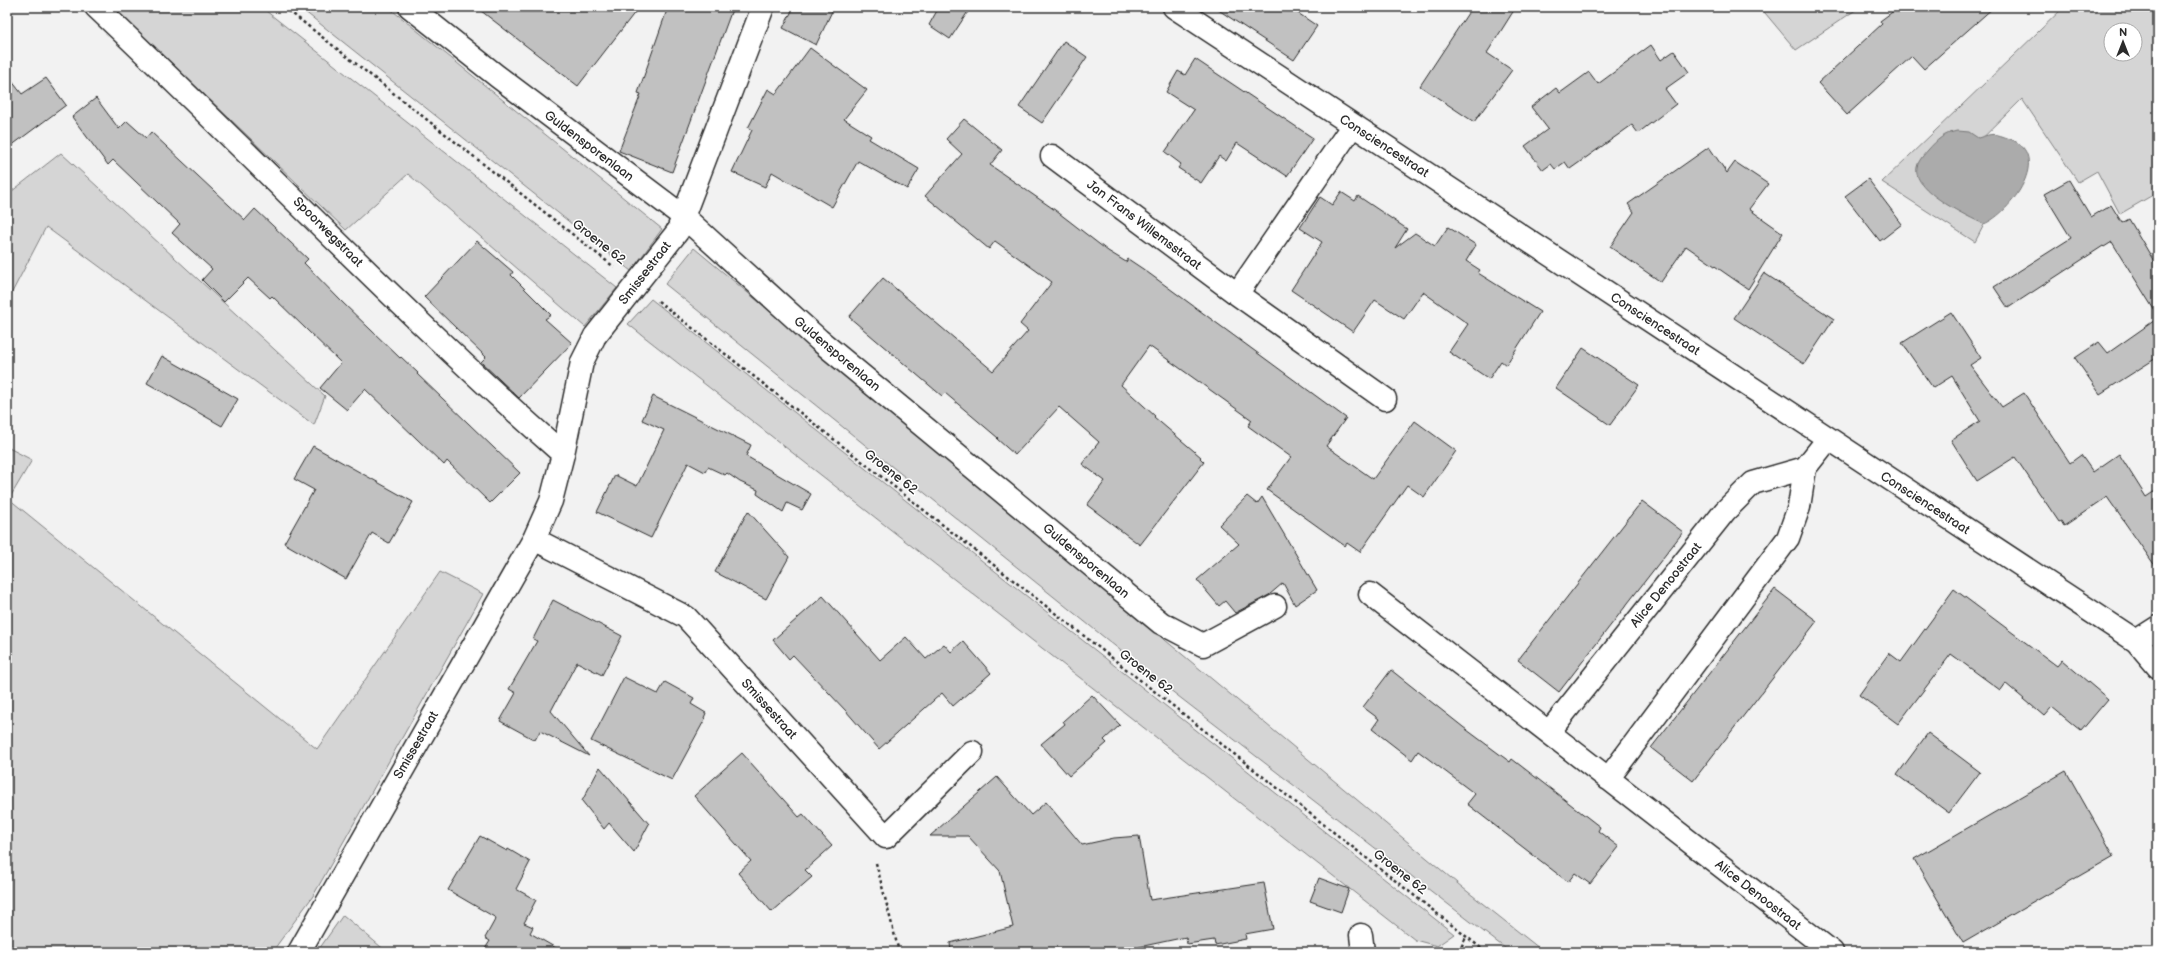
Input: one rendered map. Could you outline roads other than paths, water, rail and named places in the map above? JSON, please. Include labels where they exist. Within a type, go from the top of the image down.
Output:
[{"type":"street","name":"Spoorwegstraat","points":[[96,7],[198,103],[484,384],[563,454]]},
{"type":"street","name":"Guldensporenlaan","points":[[410,7],[681,224],[1160,623],[1203,645],[1275,606]]},
{"type":"street","name":"Smissestraat","points":[[299,952],[534,539],[551,501],[563,454],[582,362],[595,336],[681,224],[763,7]]},
{"type":"street","name":"Consciencestraat","points":[[1174,7],[2136,642],[2158,667]]},
{"type":"street","points":[[1237,294],[1354,125]]},
{"type":"street","name":"Jan Frans Willemsstraat","points":[[1052,156],[1237,294],[1385,399]]},
{"type":"street","points":[[1608,779],[1788,538],[1799,506],[1805,468],[1828,439]]},
{"type":"street","name":"Alice Denoostraat","points":[[1548,732],[1725,511],[1753,483],[1805,468]]},
{"type":"street","name":"Smissestraat","points":[[534,539],[686,617],[886,837],[972,752]]},
{"type":"street","name":"Alice Denoostraat","points":[[1370,594],[1832,952]]},
{"type":"street","points":[[2136,642],[2158,627]]}]
